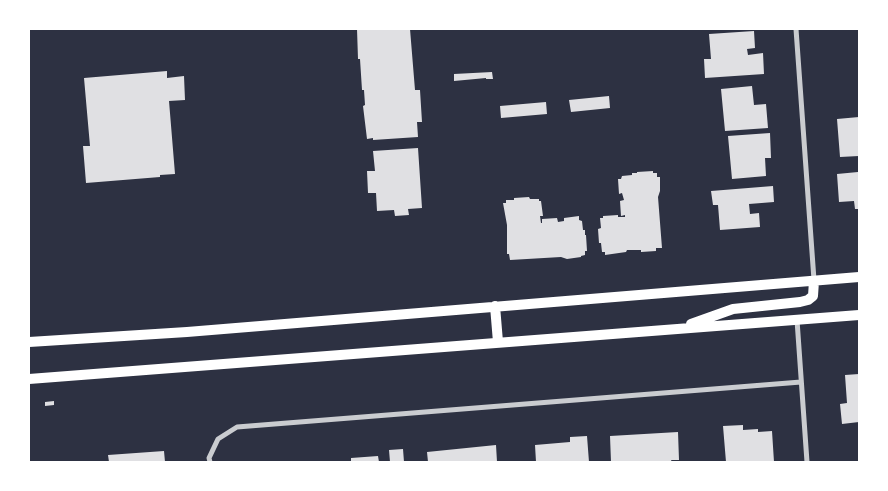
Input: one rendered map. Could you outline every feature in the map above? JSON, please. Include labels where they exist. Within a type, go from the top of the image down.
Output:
[{"type":"main road","points":[[29,342],[187,332],[859,277]]},
{"type":"main road","points":[[678,329],[733,309],[808,300],[813,296],[814,281]]},
{"type":"main road","points":[[495,306],[498,342]]},
{"type":"main road","points":[[29,379],[859,315]]},
{"type":"street","points":[[796,29],[814,281]]},
{"type":"street","points":[[797,320],[807,462]]},
{"type":"street","points":[[210,462],[209,458],[218,439],[237,427],[801,382]]},
{"type":"building","points":[[357,29],[410,29],[415,90],[420,90],[422,122],[417,122],[418,137],[367,139],[363,106],[365,105],[364,90],[362,90],[360,59],[358,59]]},
{"type":"building","points":[[754,31],[755,48],[747,49],[748,55],[763,53],[764,74],[705,78],[704,59],[711,59],[709,34]]},
{"type":"building","points":[[167,71],[167,78],[184,76],[185,100],[169,101],[175,174],[86,183],[83,146],[90,146],[84,78]]},
{"type":"building","points":[[492,72],[493,79],[454,81],[454,74]]},
{"type":"building","points":[[752,86],[754,105],[766,104],[768,128],[725,131],[721,89]]},
{"type":"building","points":[[609,96],[610,108],[571,112],[569,100]]},
{"type":"building","points":[[546,102],[547,114],[501,118],[500,106]]},
{"type":"building","points":[[859,117],[859,156],[840,157],[837,119]]},
{"type":"building","points":[[770,133],[771,158],[765,158],[766,176],[732,179],[728,136]]},
{"type":"building","points":[[418,148],[422,208],[408,209],[409,215],[395,216],[394,210],[377,211],[376,193],[368,193],[367,171],[375,171],[373,151]]},
{"type":"building","points":[[653,171],[653,173],[657,173],[657,177],[660,177],[658,197],[662,248],[656,248],[656,251],[641,252],[641,250],[627,250],[626,252],[605,255],[605,252],[602,252],[601,243],[599,243],[598,229],[601,228],[600,218],[618,215],[618,217],[625,217],[625,215],[621,216],[620,201],[624,200],[622,193],[619,194],[618,179],[621,179],[622,176],[632,175],[632,173]]},
{"type":"building","points":[[858,172],[859,209],[855,209],[854,201],[839,202],[837,174]]},
{"type":"building","points":[[773,186],[774,202],[749,204],[750,214],[759,213],[760,227],[720,230],[718,205],[713,205],[711,191]]},
{"type":"building","points":[[529,197],[530,199],[539,199],[541,201],[543,216],[540,216],[541,223],[542,219],[557,218],[558,222],[564,221],[564,218],[579,216],[586,235],[587,251],[585,251],[585,255],[567,259],[561,257],[510,260],[509,254],[507,254],[507,225],[503,203],[506,203],[506,200],[514,200],[514,198]]},
{"type":"building","points":[[859,374],[859,422],[842,424],[840,404],[847,403],[845,375]]},
{"type":"building","points":[[54,401],[54,405],[45,406],[45,402]]},
{"type":"building","points":[[743,425],[743,430],[758,429],[758,432],[772,431],[774,462],[726,462],[723,426]]},
{"type":"building","points":[[678,432],[679,460],[671,460],[672,462],[611,462],[610,436]]},
{"type":"building","points":[[587,436],[589,462],[536,462],[535,445],[570,442],[570,437]]},
{"type":"building","points":[[496,445],[497,462],[428,462],[427,452]]},
{"type":"building","points":[[403,449],[404,462],[390,462],[389,450]]},
{"type":"building","points":[[164,451],[165,462],[109,462],[108,455]]},
{"type":"building","points":[[378,456],[379,462],[351,462],[351,458]]}]
